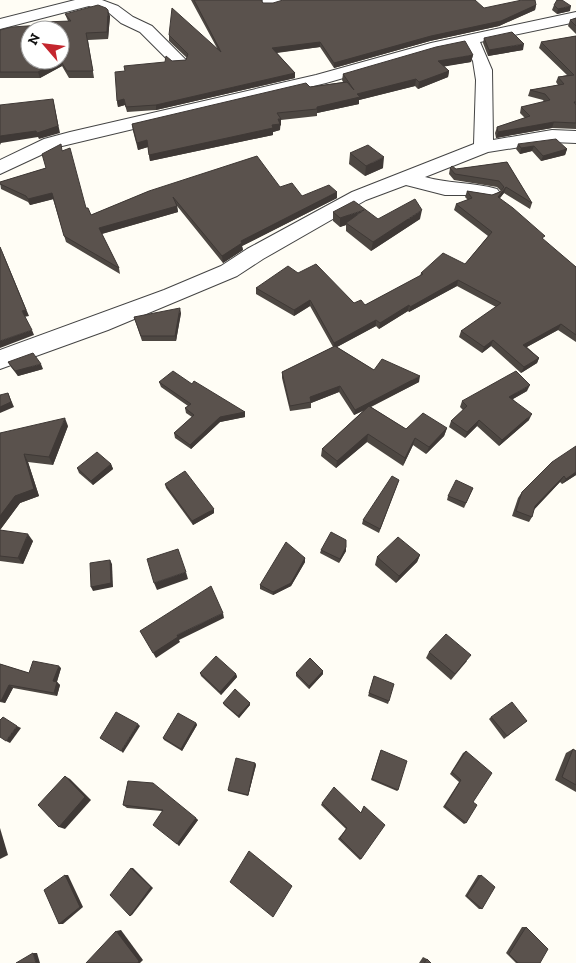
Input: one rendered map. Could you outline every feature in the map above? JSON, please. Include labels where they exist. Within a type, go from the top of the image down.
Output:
[{"type":"street","points":[[0,24],[91,0],[113,8],[127,20],[146,29],[179,61]]},
{"type":"street","points":[[0,168],[51,143],[320,79],[431,48],[576,16]]},
{"type":"street","points":[[470,40],[482,63],[484,96],[482,132],[484,147]]},
{"type":"street","points":[[0,360],[148,306],[229,271],[255,254],[359,196],[484,147],[533,138],[552,136],[576,137]]},
{"type":"street","points":[[404,178],[445,189],[472,189],[490,193]]},
{"type":"building","points":[[194,0],[261,0],[263,3],[273,3],[283,0],[475,0],[484,8],[522,0],[535,0],[536,5],[501,21],[431,36],[334,63],[320,42],[272,48],[295,73],[156,105],[126,107],[124,99],[117,101],[115,72],[125,71],[124,66],[165,62],[166,56],[172,61],[186,60],[188,54],[169,35],[172,8],[221,52]]},
{"type":"building","points":[[557,0],[562,0],[571,6],[558,9],[554,5]]},
{"type":"building","points":[[98,5],[106,8],[108,10],[107,32],[86,33],[93,71],[67,71],[70,70],[71,21],[65,14]]},
{"type":"building","points":[[576,18],[576,26],[570,20]]},
{"type":"building","points":[[20,26],[20,70],[42,70],[38,72],[0,72],[0,30]]},
{"type":"building","points":[[512,32],[524,44],[489,50],[484,38]]},
{"type":"building","points":[[576,36],[576,102],[574,102],[576,105],[576,123],[554,122],[498,132],[497,127],[530,116],[521,107],[550,100],[545,94],[530,90],[564,84],[558,77],[574,75],[541,42]]},
{"type":"building","points":[[465,41],[473,55],[438,61],[449,71],[419,82],[416,79],[357,94],[360,97],[317,107],[317,109],[277,113],[281,119],[278,119],[280,124],[272,125],[273,128],[149,155],[147,140],[137,143],[132,124],[306,83],[310,87],[347,82],[354,90],[343,74],[436,47]]},
{"type":"building","points":[[53,99],[58,126],[37,133],[36,131],[0,136],[0,105]]},
{"type":"building","points":[[556,139],[567,149],[543,156],[534,146],[521,148],[518,144]]},
{"type":"building","points":[[61,144],[62,151],[70,148],[86,208],[88,208],[91,215],[149,191],[257,156],[280,187],[292,183],[302,196],[329,185],[337,192],[241,241],[242,243],[222,256],[173,197],[177,206],[99,228],[119,268],[64,236],[52,193],[28,199],[26,196],[0,184],[0,182],[46,168],[42,154]]},
{"type":"building","points":[[368,145],[384,157],[366,166],[350,153]]},
{"type":"building","points":[[507,162],[532,203],[506,187],[498,197],[545,236],[542,238],[576,267],[576,335],[561,324],[523,345],[539,358],[524,367],[493,340],[484,347],[461,331],[501,303],[458,280],[410,307],[409,305],[380,323],[376,320],[334,343],[310,300],[294,310],[256,288],[288,266],[298,273],[316,264],[354,303],[361,300],[365,305],[423,274],[421,273],[443,253],[465,264],[492,232],[456,204],[472,198],[467,191],[492,195],[500,192],[504,187],[499,181],[455,174],[450,168],[452,166],[456,169]]},
{"type":"building","points":[[415,199],[422,210],[373,242],[346,223],[364,210],[340,218],[333,212],[354,201],[378,219]]},
{"type":"building","points":[[0,247],[26,310],[22,311],[32,330],[0,341]]},
{"type":"building","points":[[180,308],[175,336],[141,336],[134,317]]},
{"type":"building","points":[[335,346],[374,370],[382,359],[420,376],[355,410],[340,386],[310,397],[311,402],[290,406],[282,372]]},
{"type":"building","points":[[33,353],[41,364],[15,371],[8,362]]},
{"type":"building","points":[[173,371],[192,384],[194,381],[245,412],[220,417],[190,445],[174,433],[194,415],[185,408],[191,404],[159,382]]},
{"type":"building","points":[[516,371],[530,385],[509,397],[532,414],[502,440],[479,420],[467,432],[451,421],[467,406],[462,401]]},
{"type":"building","points":[[8,393],[11,402],[0,407],[0,395]]},
{"type":"building","points":[[369,406],[406,429],[423,413],[447,428],[429,447],[415,438],[405,458],[368,434],[337,461],[322,449]]},
{"type":"building","points":[[65,418],[49,457],[24,454],[34,489],[15,496],[0,516],[0,433]]},
{"type":"building","points":[[576,446],[576,472],[566,479],[564,476],[535,506],[532,517],[516,511],[522,492],[552,462]]},
{"type":"building","points":[[97,452],[111,464],[91,481],[77,468]]},
{"type":"building","points":[[185,471],[214,509],[192,521],[165,484]]},
{"type":"building","points":[[392,476],[399,480],[380,529],[363,520]]},
{"type":"building","points":[[456,480],[473,488],[466,503],[448,496]]},
{"type":"building","points":[[0,530],[28,534],[18,558],[0,556]]},
{"type":"building","points":[[331,532],[346,540],[346,547],[340,559],[321,550]]},
{"type":"building","points":[[398,537],[420,555],[399,576],[377,557]]},
{"type":"building","points":[[286,542],[305,558],[291,583],[273,592],[260,585]]},
{"type":"building","points":[[178,549],[186,572],[154,583],[147,559]]},
{"type":"building","points":[[110,560],[111,583],[91,587],[90,563]]},
{"type":"building","points":[[211,586],[223,613],[177,635],[178,637],[153,653],[140,631]]},
{"type":"building","points":[[446,634],[471,655],[455,674],[429,652]]},
{"type":"building","points":[[216,656],[236,674],[220,692],[200,673]]},
{"type":"building","points":[[310,658],[323,671],[309,686],[296,673]]},
{"type":"building","points":[[33,661],[59,666],[53,681],[57,682],[54,693],[9,685],[1,701],[0,664],[29,673]]},
{"type":"building","points":[[374,676],[394,684],[389,701],[369,693]]},
{"type":"building","points":[[235,689],[250,703],[238,716],[223,703]]},
{"type":"building","points":[[512,702],[527,721],[507,736],[491,717]]},
{"type":"building","points":[[116,712],[138,724],[121,751],[100,738]]},
{"type":"building","points":[[178,713],[196,723],[181,749],[163,738]]},
{"type":"building","points":[[3,717],[17,726],[6,741],[0,737],[0,720]]},
{"type":"building","points":[[573,749],[576,751],[576,785],[562,777]]},
{"type":"building","points":[[381,750],[407,761],[398,790],[372,779]]},
{"type":"building","points":[[466,751],[492,773],[473,802],[477,805],[466,823],[445,806],[461,780],[452,772]]},
{"type":"building","points":[[236,758],[255,763],[248,795],[228,790]]},
{"type":"building","points":[[65,776],[85,797],[59,827],[38,805]]},
{"type":"building","points":[[128,781],[153,783],[196,818],[177,844],[153,825],[163,810],[123,805]]},
{"type":"building","points":[[334,787],[361,813],[364,806],[385,825],[361,859],[340,838],[347,828],[322,803]]},
{"type":"building","points":[[249,851],[292,886],[273,917],[230,882]]},
{"type":"building","points":[[131,868],[151,887],[130,916],[110,895]]},
{"type":"building","points":[[65,875],[80,907],[59,924],[44,890]]},
{"type":"building","points":[[481,875],[495,887],[482,909],[467,896]]},
{"type":"building","points":[[526,927],[548,949],[540,963],[518,963],[509,954]]},
{"type":"building","points":[[116,931],[139,961],[138,963],[86,963]]},
{"type":"building","points":[[33,953],[36,963],[16,963]]}]
